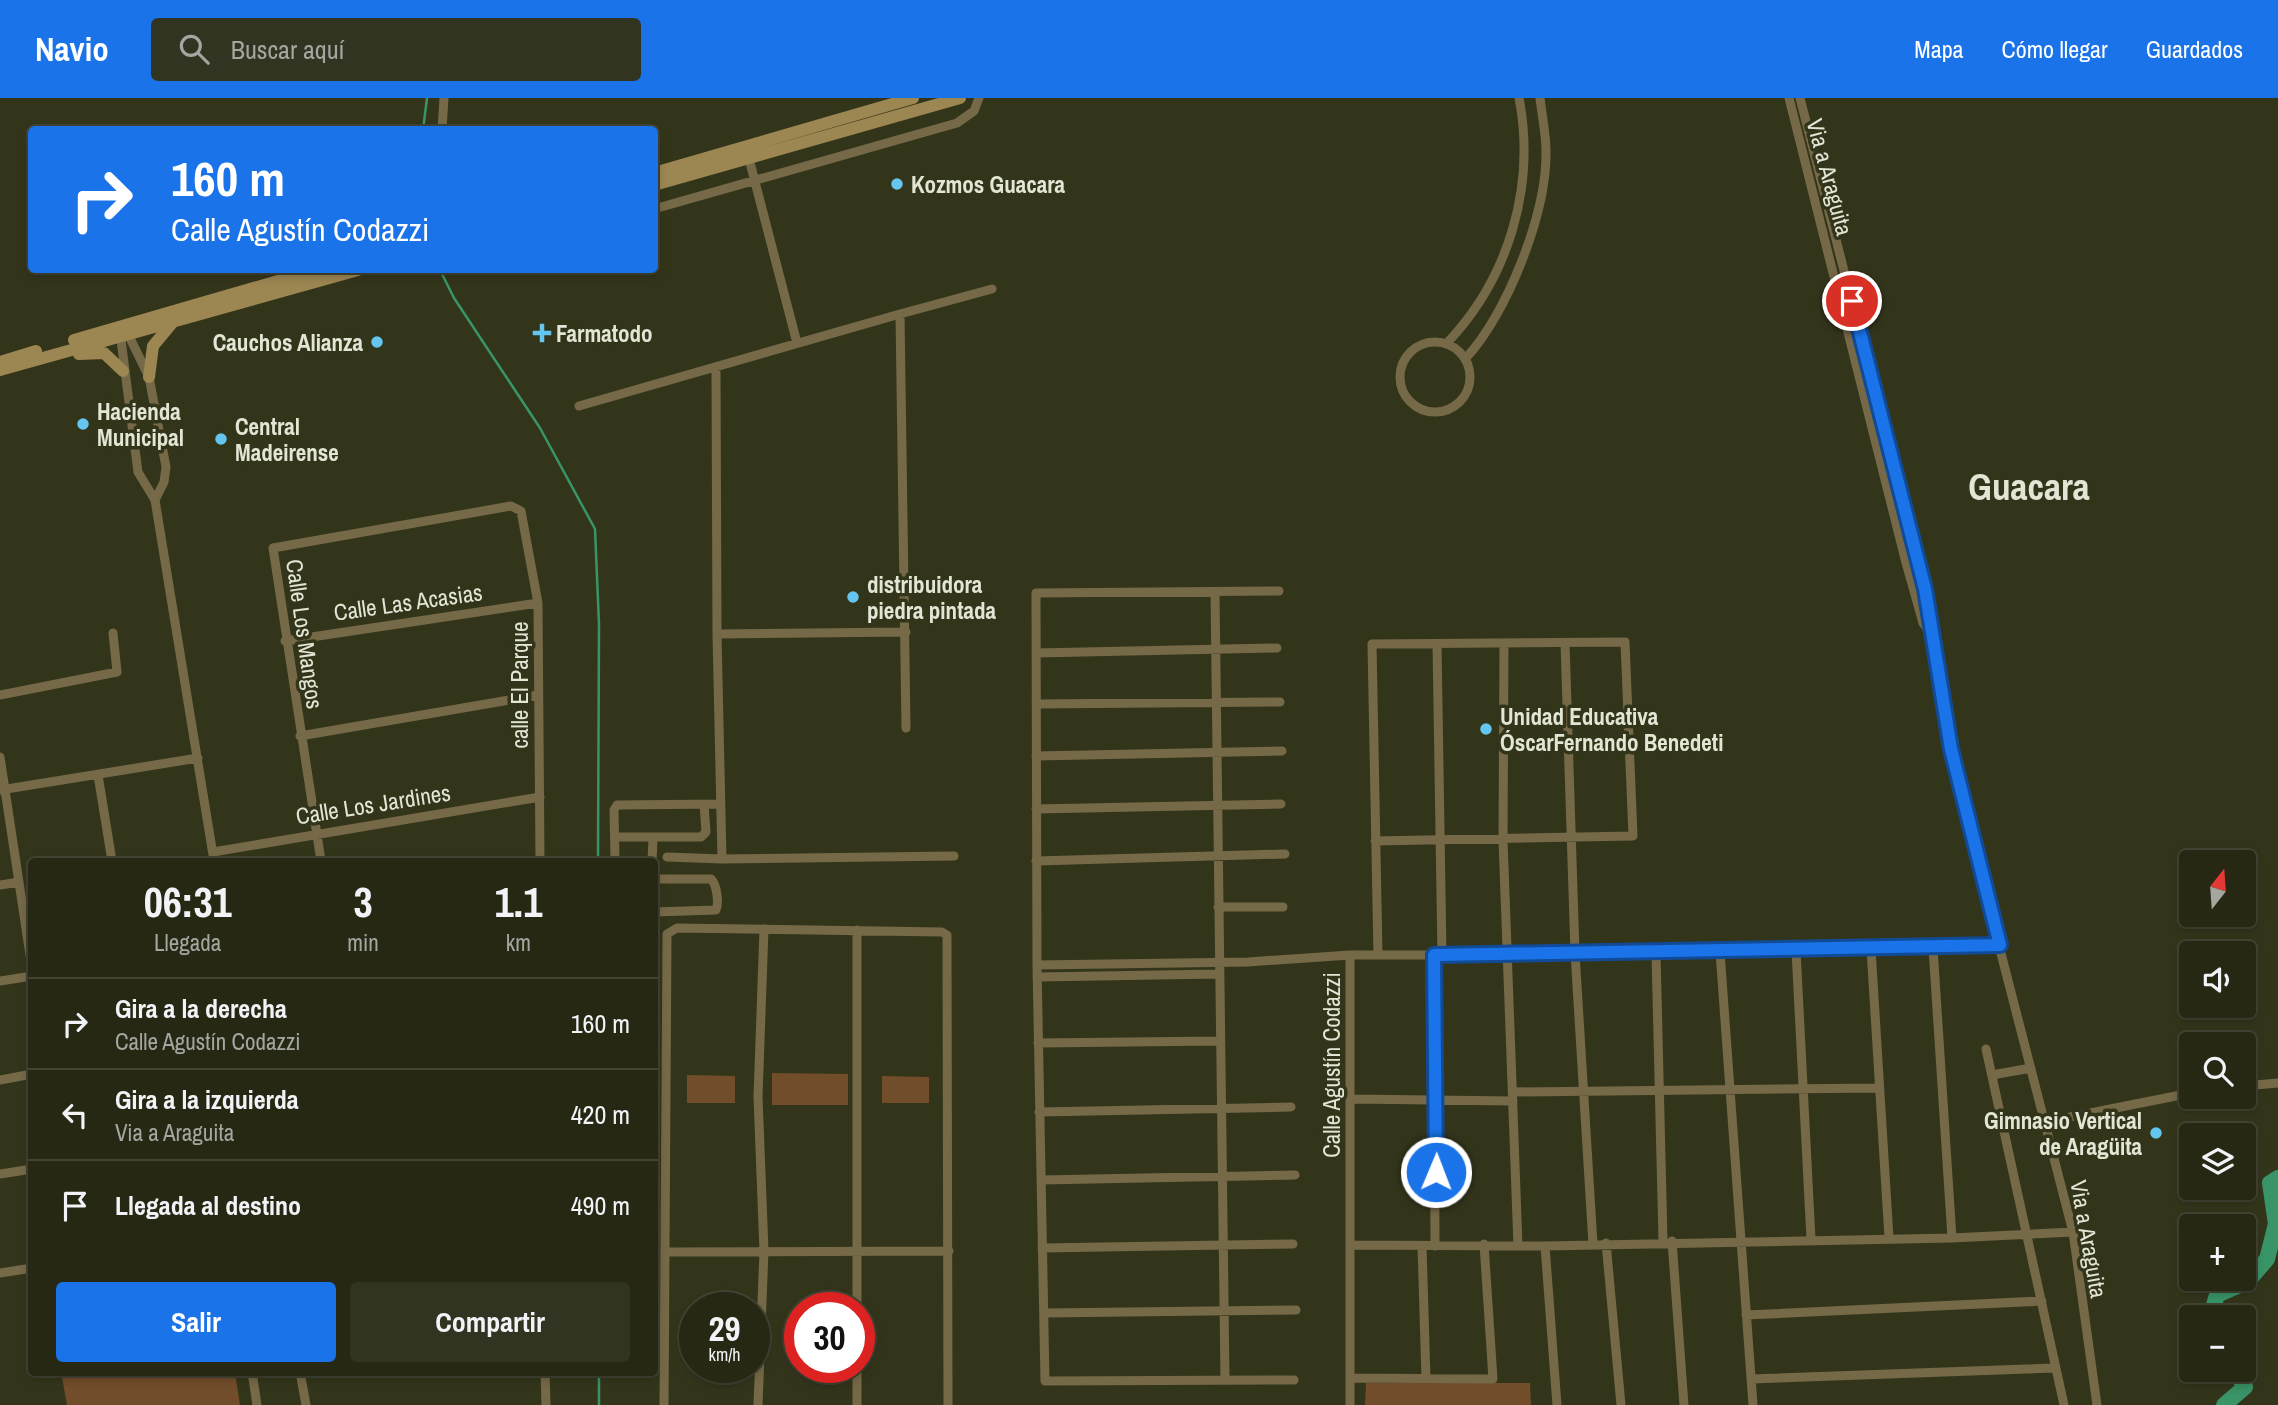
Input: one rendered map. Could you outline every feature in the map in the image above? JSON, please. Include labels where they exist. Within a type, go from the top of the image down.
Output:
[{"type":"main road","points":[[658,184],[747,152],[904,103],[960,98]]},
{"type":"main road","points":[[658,172],[747,152]]},
{"type":"main road","points":[[0,370],[306,273]]},
{"type":"main road","points":[[0,362],[123,330],[174,320],[347,273]]},
{"type":"main road","points":[[149,377],[153,346],[174,320]]},
{"type":"main road","points":[[27,363],[97,352],[110,356],[123,371]]},
{"type":"street","points":[[442,126],[444,98]]},
{"type":"street","points":[[658,208],[957,123],[974,111],[979,98]]},
{"type":"street","points":[[1447,343],[1474,313],[1493,280],[1510,240],[1522,193],[1526,132],[1519,98]]},
{"type":"street","points":[[1465,358],[1484,338],[1502,304],[1520,265],[1538,207],[1546,153],[1540,98]]},
{"type":"street","name":"Via a Araguita","points":[[1789,98],[1905,559],[1923,622],[1930,631]]},
{"type":"street","name":"Via a Araguita","points":[[1800,98],[1925,589],[1930,631],[1966,818],[2073,1232],[2097,1405]]},
{"type":"street","points":[[747,152],[797,343]]},
{"type":"street","points":[[579,406],[992,289]]},
{"type":"street","points":[[900,314],[906,728]]},
{"type":"street","points":[[123,330],[123,371],[139,477],[155,500],[214,856]]},
{"type":"street","points":[[123,330],[149,377],[166,467],[164,482],[155,500]]},
{"type":"street","points":[[1447,343],[1465,358],[1470,384],[1465,396],[1444,412],[1418,408],[1401,388],[1399,375],[1402,362],[1410,351],[1421,344],[1447,343]]},
{"type":"street","points":[[716,367],[717,634],[722,859]]},
{"type":"street","name":"Calle Los Mangos","points":[[317,836],[285,641],[273,548],[511,506],[521,510]]},
{"type":"street","name":"calle El Parque","points":[[521,510],[538,603],[540,858]]},
{"type":"street","points":[[1279,591],[1036,593],[1039,1112],[1045,1381],[1294,1380]]},
{"type":"street","points":[[1215,592],[1225,1380]]},
{"type":"street","name":"Calle Las Acasias","points":[[285,641],[538,603]]},
{"type":"street","points":[[717,634],[906,632]]},
{"type":"street","points":[[0,695],[113,674],[118,668],[113,633]]},
{"type":"street","points":[[1375,841],[1633,835],[1625,642],[1372,645],[1375,841],[1378,955]]},
{"type":"street","points":[[1504,643],[1503,840],[1518,1246]]},
{"type":"street","points":[[1565,643],[1575,953],[1593,1244]]},
{"type":"street","points":[[1435,1245],[1441,841],[1437,644]]},
{"type":"street","points":[[1036,653],[1277,648]]},
{"type":"street","points":[[300,736],[537,695]]},
{"type":"street","points":[[1036,704],[1280,702]]},
{"type":"street","points":[[1036,757],[1282,751]]},
{"type":"street","points":[[0,757],[2,789],[28,942]]},
{"type":"street","points":[[2,789],[198,758]]},
{"type":"street","points":[[98,775],[112,858]]},
{"type":"street","name":"Calle Los Jardines","points":[[214,856],[540,797]]},
{"type":"street","points":[[615,837],[653,839],[704,836],[704,804]]},
{"type":"street","points":[[615,858],[614,810],[617,805],[720,804]]},
{"type":"street","points":[[1036,809],[1281,804]]},
{"type":"street","points":[[317,836],[321,858]]},
{"type":"street","points":[[652,858],[653,839]]},
{"type":"street","points":[[1036,861],[1285,854]]},
{"type":"street","points":[[667,858],[954,856]]},
{"type":"street","points":[[658,879],[711,879],[718,906],[716,910],[658,912]]},
{"type":"street","points":[[0,885],[19,882]]},
{"type":"street","points":[[1217,907],[1283,907]]},
{"type":"street","points":[[664,1405],[667,934],[677,928],[942,932],[950,940],[948,1405]]},
{"type":"street","points":[[758,1405],[764,1251],[758,1097],[764,929]]},
{"type":"street","points":[[857,930],[857,1292]]},
{"type":"street","name":"Calle Agustín Codazzi","points":[[1350,1405],[1350,955],[1656,954],[2000,945]]},
{"type":"street","points":[[1933,948],[1952,1238]]},
{"type":"street","points":[[1871,949],[1889,1238]]},
{"type":"street","points":[[1796,951],[1811,1239]]},
{"type":"street","points":[[1720,953],[1753,1405]]},
{"type":"street","points":[[1656,954],[1657,1090],[1684,1405]]},
{"type":"street","points":[[1037,965],[1218,962],[1350,955]]},
{"type":"street","points":[[1037,977],[1218,974]]},
{"type":"street","points":[[0,981],[28,977]]},
{"type":"street","points":[[1038,1043],[1219,1041]]},
{"type":"street","points":[[1986,1049],[2064,1405]]},
{"type":"street","points":[[1992,1075],[2031,1068]]},
{"type":"street","points":[[0,1080],[28,1075]]},
{"type":"street","points":[[2256,1085],[2278,1083]]},
{"type":"street","points":[[1352,1099],[1513,1097],[1585,1090],[1878,1088]]},
{"type":"street","points":[[2045,1122],[2179,1095]]},
{"type":"street","points":[[1039,1112],[1291,1107]]},
{"type":"street","points":[[0,1174],[28,1170]]},
{"type":"street","points":[[1041,1180],[1295,1175]]},
{"type":"street","points":[[1351,1245],[1545,1246],[1668,1241],[1952,1238],[2073,1232]]},
{"type":"street","points":[[1606,1243],[1621,1405]]},
{"type":"street","points":[[1042,1248],[1293,1244]]},
{"type":"street","points":[[1350,1378],[1493,1379],[1484,1244]]},
{"type":"street","points":[[1422,1246],[1426,1379]]},
{"type":"street","points":[[1545,1246],[1557,1405]]},
{"type":"street","points":[[665,1252],[949,1251]]},
{"type":"street","points":[[0,1273],[28,1269]]},
{"type":"street","points":[[1746,1315],[2042,1301]]},
{"type":"street","points":[[1044,1313],[1296,1310]]},
{"type":"street","points":[[1751,1379],[2055,1368]]},
{"type":"street","points":[[252,1376],[257,1405]]},
{"type":"street","points":[[301,1376],[306,1405]]},
{"type":"street","points":[[545,1376],[545,1405]]},
{"type":"street","points":[[857,1383],[857,1405]]},
{"type":"shaded area","points":[[772,1073],[848,1074],[848,1105],[772,1105]]},
{"type":"shaded area","points":[[687,1075],[735,1076],[735,1103],[687,1103]]},
{"type":"shaded area","points":[[882,1076],[929,1077],[929,1103],[882,1103]]},
{"type":"shaded area","points":[[62,1376],[236,1376],[240,1405],[67,1405]]},
{"type":"shaded area","points":[[1366,1383],[1530,1383],[1531,1405],[1365,1405]]},
{"type":"waterway","points":[[424,126],[427,98]]},
{"type":"waterway","points":[[442,273],[454,298],[540,428],[595,529],[599,624],[598,858]]},
{"type":"waterway","points":[[2214,1305],[2217,1295],[2247,1282],[2267,1259],[2276,1224],[2270,1183],[2278,1178]]},
{"type":"waterway","points":[[599,1376],[599,1405]]},
{"type":"waterway","points":[[2224,1405],[2245,1387],[2242,1382]]},
{"type":"place","name":"Kozmos Guacara","points":[[897,184]]},
{"type":"place","name":"Farmatodo","points":[[542,333]]},
{"type":"place","name":"Cauchos Alianza","points":[[377,342]]},
{"type":"place","name":"Hacienda Municipal","points":[[83,424]]},
{"type":"place","name":"Central Madeirense","points":[[221,439]]},
{"type":"place","name":"distribuidora piedra pintada","points":[[853,597]]},
{"type":"place","name":"Unidad Educativa ÓscarFernando Benedeti","points":[[1486,729]]},
{"type":"place","name":"Gimnasio Vertical de Aragüita","points":[[2156,1133]]},
{"type":"district","name":"Guacara","points":[[2029,487]]},
{"type":"route","points":[[1436,1172],[1434,955],[1656,954],[2000,945],[1966,818],[1951,749],[1925,589],[1852,301]]}]
